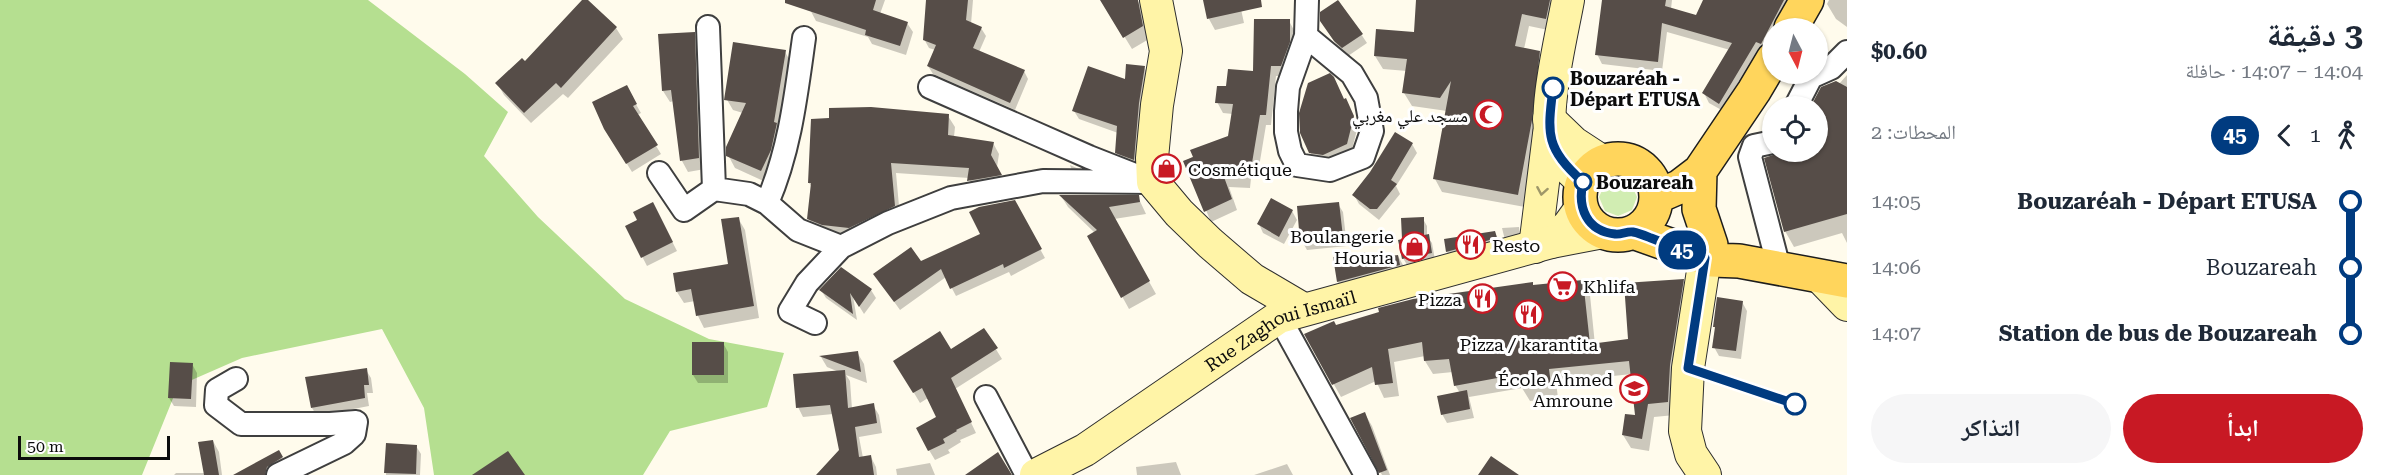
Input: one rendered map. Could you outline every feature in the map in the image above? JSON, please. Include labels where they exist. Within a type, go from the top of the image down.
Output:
[{"type":"main road","points":[[1797,18],[1807,0]]},
{"type":"main road","points":[[1652,192],[1679,187],[1700,171],[1762,78]]},
{"type":"main road","points":[[1708,251],[1652,192],[1632,161],[1618,159],[1589,184],[1594,226],[1708,251],[1739,261],[1833,278]]},
{"type":"main road","points":[[1700,171],[1699,209],[1708,251]]},
{"type":"main road","points":[[1618,232],[1643,226],[1650,218],[1652,192]]},
{"type":"street","points":[[1156,0],[1166,51]]},
{"type":"street","points":[[1153,182],[1152,158],[1157,105],[1166,51],[1168,0]]},
{"type":"street","points":[[1306,36],[1352,74],[1366,98],[1372,130],[1363,157],[1330,170],[1297,165],[1290,151],[1286,132],[1288,87],[1306,36],[1307,0]]},
{"type":"street","points":[[1543,245],[1549,127],[1568,0]]},
{"type":"street","points":[[708,27],[714,189]]},
{"type":"street","points":[[767,203],[779,176],[792,130],[804,38]]},
{"type":"street","points":[[1802,96],[1811,77],[1831,68],[1847,52]]},
{"type":"street","points":[[930,87],[1089,157],[1153,182],[1202,235],[1291,313],[1366,475]]},
{"type":"street","points":[[1543,245],[1568,226],[1589,184],[1561,159],[1553,146],[1549,127]]},
{"type":"street","points":[[1762,144],[1754,146],[1750,157],[1779,268]]},
{"type":"street","points":[[659,173],[684,210],[714,189],[749,194],[767,203],[798,230],[841,247]]},
{"type":"street","points":[[815,323],[790,311],[807,283],[841,247],[888,223],[951,198],[1043,181],[1153,182]]},
{"type":"street","name":"Rue Zaghoui Ismaïl","points":[[1036,475],[1085,450],[1291,313],[1543,245],[1618,232]]},
{"type":"street","points":[[1705,475],[1691,454],[1685,431],[1688,368],[1708,251]]},
{"type":"street","points":[[1833,278],[1847,305]]},
{"type":"street","points":[[236,379],[217,390],[216,405],[241,424],[356,422],[354,435],[344,442],[278,475]]},
{"type":"street","points":[[986,397],[1027,475]]},
{"type":"green space","points":[[0,0],[368,0],[465,74],[508,112],[484,156],[538,217],[625,299],[709,339],[784,353],[767,407],[670,431],[643,475],[434,475],[424,408],[382,329],[242,358],[178,386],[142,475],[0,475]]},
{"type":"green space","points":[[1618,178],[1631,184],[1637,197],[1632,210],[1618,216],[1605,211],[1599,197],[1605,184]]},
{"type":"building","points":[[582,0],[588,0],[617,27],[561,88],[556,83],[524,113],[495,83],[522,58],[525,61]]},
{"type":"building","points":[[785,0],[876,0],[873,10],[908,22],[900,46],[865,35],[866,30],[785,3]]},
{"type":"building","points":[[926,0],[968,0],[966,20],[982,27],[973,48],[1025,70],[1010,103],[927,66],[936,45],[923,40]]},
{"type":"building","points":[[1100,0],[1138,0],[1143,26],[1123,38]]},
{"type":"building","points":[[1203,0],[1261,0],[1262,7],[1207,19]]},
{"type":"building","points":[[1338,0],[1363,34],[1342,48],[1320,21],[1320,12]]},
{"type":"building","name":"مسجد علي مغربي","points":[[1416,0],[1550,0],[1546,19],[1522,14],[1515,46],[1540,51],[1532,120],[1518,195],[1433,179],[1451,81],[1440,98],[1402,93],[1407,59],[1374,56],[1376,29],[1414,32]]},
{"type":"building","points":[[1602,0],[1666,0],[1665,6],[1696,15],[1703,0],[1784,0],[1775,18],[1762,18],[1762,42],[1761,44],[1756,42],[1719,104],[1702,93],[1732,43],[1662,23],[1658,62],[1595,55]]},
{"type":"building","points":[[1254,19],[1290,19],[1290,42],[1281,66],[1271,66],[1266,115],[1260,115],[1251,169],[1245,168],[1245,178],[1224,177],[1232,199],[1204,212],[1183,161],[1193,157],[1190,150],[1228,136],[1233,104],[1215,103],[1217,86],[1226,86],[1228,69],[1253,71]]},
{"type":"building","points":[[695,32],[699,158],[680,161],[671,90],[662,91],[658,34]]},
{"type":"building","points":[[733,42],[786,50],[774,122],[777,123],[771,150],[761,171],[726,156],[726,147],[746,103],[724,100]]},
{"type":"building","points":[[1126,64],[1145,66],[1134,160],[1115,153],[1117,126],[1072,111],[1088,66],[1125,79]]},
{"type":"building","points":[[1330,73],[1354,116],[1347,144],[1323,155],[1309,153],[1300,133],[1299,113],[1308,83]]},
{"type":"building","points":[[1836,81],[1847,87],[1847,214],[1784,232],[1765,162],[1828,162],[1828,96],[1816,96],[1821,87]]},
{"type":"building","points":[[627,85],[637,104],[633,106],[658,145],[626,164],[604,129],[592,102]]},
{"type":"building","points":[[871,107],[949,114],[948,135],[994,142],[991,155],[1002,175],[967,181],[969,168],[891,163],[895,206],[849,228],[822,225],[807,219],[811,183],[808,183],[811,119],[829,118],[829,108]]},
{"type":"building","points":[[1395,132],[1413,143],[1391,180],[1397,184],[1377,209],[1370,209],[1352,195],[1370,172]]},
{"type":"building","points":[[1059,195],[1139,195],[1140,202],[1109,207],[1150,281],[1121,298],[1087,236],[1097,230]]},
{"type":"building","points":[[1271,198],[1293,210],[1279,237],[1257,224]]},
{"type":"building","points":[[1015,200],[1042,249],[1004,268],[1003,264],[950,289],[941,269],[894,302],[873,274],[911,247],[921,261],[980,234],[969,212],[979,207]]},
{"type":"building","points":[[653,202],[673,242],[641,258],[625,226],[637,220],[633,212]]},
{"type":"building","points":[[1339,202],[1343,237],[1300,242],[1297,206]]},
{"type":"building","points":[[739,217],[754,306],[696,316],[691,289],[676,292],[673,273],[728,264],[721,219]]},
{"type":"building","points":[[1424,217],[1424,235],[1429,234],[1432,253],[1402,259],[1398,240],[1402,239],[1401,218]]},
{"type":"building","points":[[1495,231],[1497,238],[1446,252],[1444,239]]},
{"type":"building","points":[[1366,252],[1367,259],[1398,255],[1400,265],[1337,282],[1333,257]]},
{"type":"building","points":[[841,267],[872,289],[859,307],[850,293],[853,314],[819,290]]},
{"type":"building","points":[[1684,279],[1670,365],[1668,402],[1648,404],[1642,439],[1622,435],[1625,414],[1635,415],[1629,361],[1549,369],[1551,385],[1520,388],[1519,374],[1454,386],[1449,359],[1424,361],[1422,342],[1388,349],[1393,383],[1375,385],[1372,367],[1332,385],[1304,334],[1334,321],[1336,325],[1379,312],[1378,308],[1413,299],[1533,282],[1533,285],[1583,280],[1590,344],[1628,339],[1624,283]]},
{"type":"building","points":[[1717,297],[1743,301],[1736,351],[1712,348]]},
{"type":"building","points":[[984,328],[998,348],[951,378],[972,422],[943,439],[945,443],[928,451],[916,428],[936,417],[922,388],[913,393],[893,361],[940,331],[951,349]]},
{"type":"building","points":[[692,342],[724,342],[724,375],[692,375]]},
{"type":"building","points":[[858,351],[861,372],[819,356]]},
{"type":"building","points":[[170,362],[193,363],[191,399],[168,398]]},
{"type":"building","points":[[367,368],[369,385],[364,385],[365,398],[311,408],[305,377]]},
{"type":"building","points":[[845,370],[848,408],[874,403],[877,423],[855,427],[859,457],[871,455],[874,475],[816,475],[839,450],[830,405],[796,408],[793,374]]},
{"type":"building","points":[[1467,390],[1470,409],[1441,415],[1437,396]]},
{"type":"building","points":[[1365,412],[1387,470],[1379,473],[1350,418]]},
{"type":"building","points":[[213,440],[219,475],[204,475],[198,442]]},
{"type":"building","points":[[386,443],[417,445],[416,474],[384,473]]},
{"type":"building","points":[[279,450],[283,457],[267,467],[265,475],[233,475]]},
{"type":"building","points":[[508,451],[525,475],[472,475]]},
{"type":"building","points":[[998,452],[1012,475],[965,475]]},
{"type":"building","points":[[1491,456],[1519,475],[1478,475]]},
{"type":"bus line","name":"45","points":[[1553,88],[1549,134],[1561,159],[1583,182],[1580,195],[1581,208],[1586,218],[1603,232],[1618,235],[1633,232],[1705,258],[1688,368],[1795,404]]},
{"type":"place","name":"Bouzaréah - Départ ETUSA","points":[[1553,88]]},
{"type":"place","name":"مسجد علي مغربي","points":[[1489,115]]},
{"type":"place","name":"Cosmétique","points":[[1167,169]]},
{"type":"place","name":"Bouzareah","points":[[1583,182]]},
{"type":"place","name":"Resto","points":[[1471,245]]},
{"type":"place","name":"Boulangerie Houria","points":[[1415,246]]},
{"type":"place","name":"Khlifa","points":[[1562,286]]},
{"type":"place","name":"Pizza","points":[[1483,299]]},
{"type":"place","name":"Pizza / karantita","points":[[1529,315]]},
{"type":"place","name":"École Ahmed Amroune","points":[[1634,389]]}]
